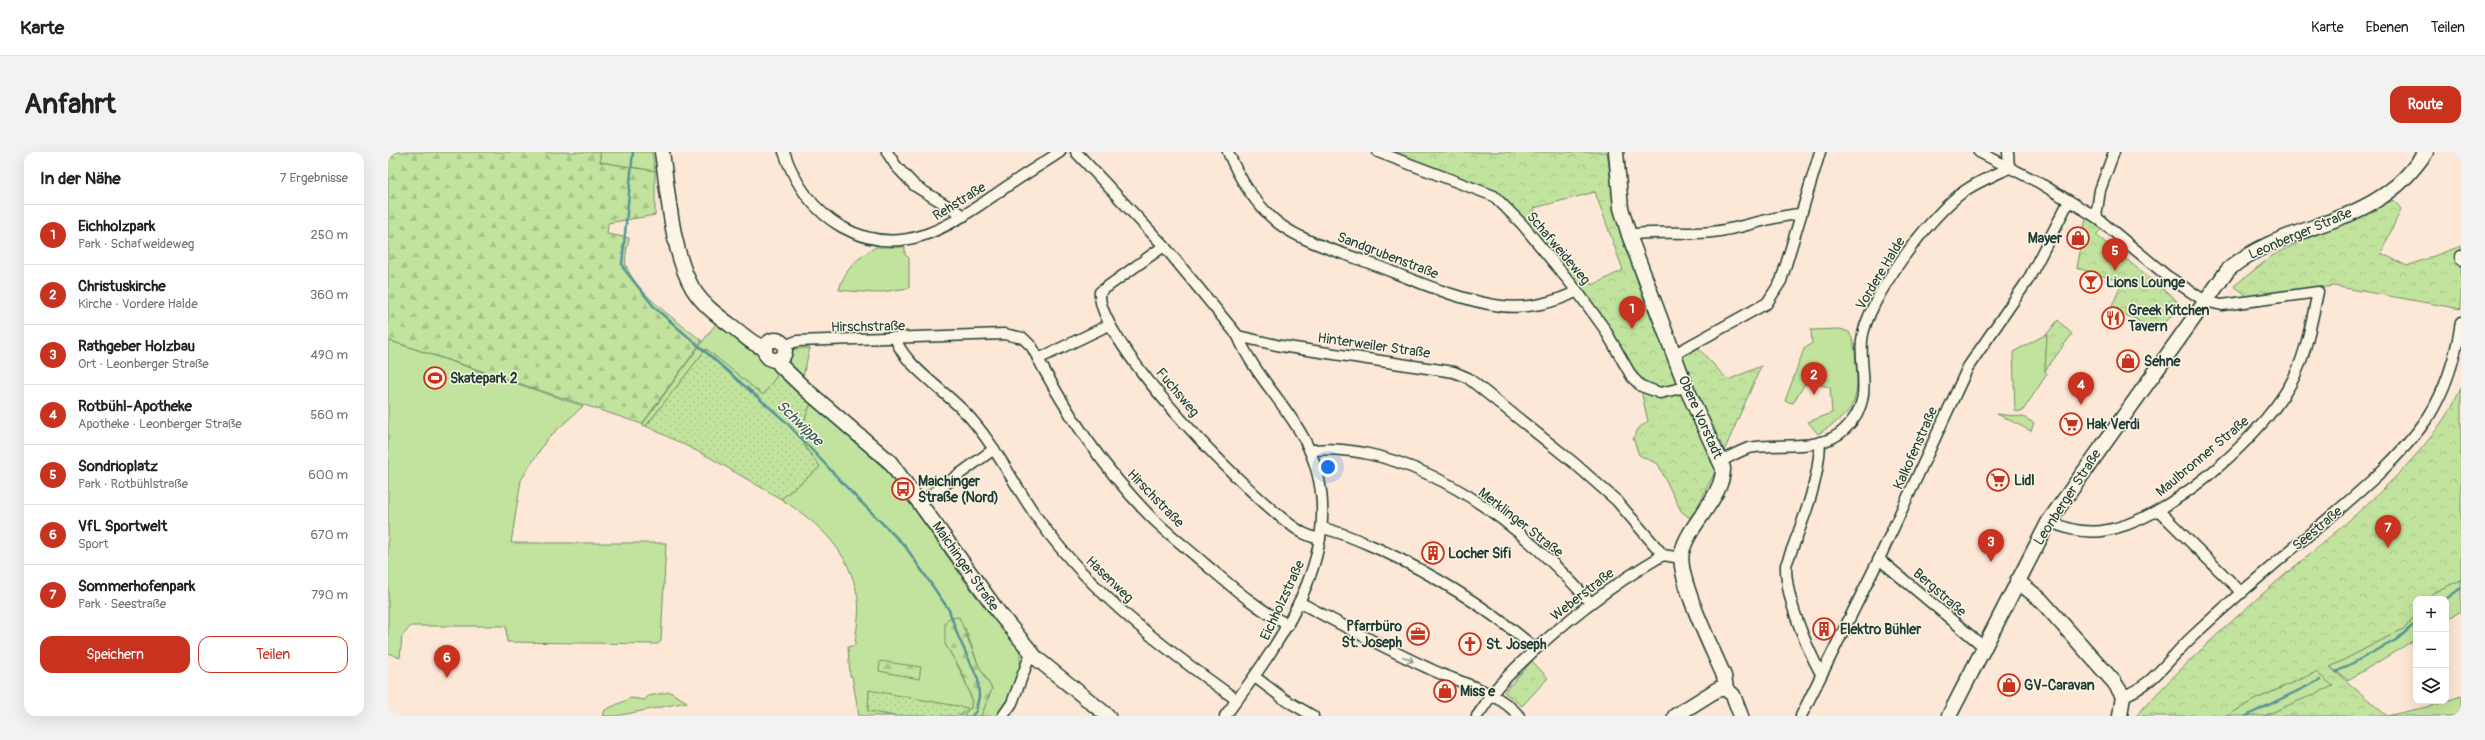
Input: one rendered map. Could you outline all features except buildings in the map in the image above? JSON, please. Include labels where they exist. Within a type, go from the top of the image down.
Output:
[{"type":"main road","name":"Maichinger Straße","points":[[662,152],[677,249],[693,289],[718,315],[758,346],[766,347],[768,357],[778,360],[780,365],[804,388],[890,462],[921,502],[999,613],[1031,653],[1108,716]]},
{"type":"main road","name":"Obere Vorstadt","points":[[1616,152],[1618,193],[1629,235],[1686,387],[1721,461],[1723,473],[1721,480],[1686,541],[1681,558],[1683,577],[1724,676],[1726,688],[1733,695],[1741,716]]},
{"type":"main road","name":"Leonberger Straße","points":[[1951,715],[2017,581],[2049,521],[2228,270],[2240,259],[2262,246],[2376,200],[2404,179],[2426,152]]},
{"type":"main road","points":[[766,347],[773,341],[779,342],[784,346],[783,356],[778,360]]},
{"type":"main road","points":[[2017,581],[2040,599],[2114,682],[2123,696],[2120,716]]},
{"type":"main road","points":[[1674,716],[1712,692],[1726,688]]},
{"type":"street","name":"Rehstraße","points":[[784,152],[803,194],[825,216],[857,234],[889,240],[919,238],[942,230],[1060,152]]},
{"type":"street","points":[[887,152],[896,166],[915,186],[964,216]]},
{"type":"street","points":[[1076,152],[1164,246],[1238,336]]},
{"type":"street","name":"Sandgrubenstraße","points":[[1228,152],[1240,177],[1263,208],[1278,222],[1292,232],[1335,250],[1464,298],[1501,306],[1538,304],[1567,297],[1578,291]]},
{"type":"street","name":"Schafweideweg","points":[[1378,152],[1494,196],[1522,224],[1578,291],[1604,328],[1626,368],[1641,386],[1660,393],[1686,387]]},
{"type":"street","points":[[1673,355],[1767,303],[1781,281],[1800,214],[1820,152]]},
{"type":"street","points":[[1979,152],[2096,217],[2167,276],[2205,301]]},
{"type":"street","points":[[2008,152],[2009,168]]},
{"type":"street","points":[[2096,217],[2100,190],[2114,152]]},
{"type":"street","name":"Vordere Halde","points":[[1721,461],[1749,448],[1820,442],[1845,430],[1860,409],[1865,387],[1862,341],[1864,330],[1870,314],[1893,275],[1918,237],[1938,213],[1966,189],[2009,168]]},
{"type":"street","name":"Kalkofenstraße","points":[[1801,716],[1879,559],[1968,367],[2028,280],[2069,201]]},
{"type":"street","points":[[1629,235],[1712,232],[1743,227],[1783,215],[1800,214]]},
{"type":"street","name":"Fuchsweg","points":[[1164,246],[1100,292],[1100,304],[1109,326],[1167,403],[1219,462],[1276,513],[1304,534],[1320,539]]},
{"type":"street","name":"Maulbronner Straße","points":[[2049,521],[2070,529],[2101,531],[2159,511],[2231,454],[2267,418],[2296,373],[2318,292],[2222,305],[2205,301]]},
{"type":"street","name":"Seestraße","points":[[2123,696],[2143,687],[2193,636],[2349,502],[2413,436],[2429,416],[2442,393],[2452,366],[2461,322]]},
{"type":"street","points":[[1038,359],[1109,326]]},
{"type":"street","name":"Hirschstraße","points":[[784,346],[797,341],[896,340],[1014,335],[1027,341],[1072,416],[1105,464],[1150,515],[1230,586],[1264,611],[1288,625]]},
{"type":"street","name":"Eichholzstraße","points":[[1225,716],[1255,677],[1288,625],[1313,571],[1322,528],[1321,487],[1310,451],[1296,423],[1245,353],[1238,336]]},
{"type":"street","name":"Hinterweiler Straße","points":[[1238,336],[1281,346],[1454,372],[1468,378],[1540,434],[1617,501],[1663,555]]},
{"type":"street","name":"Hasenweg","points":[[896,340],[903,354],[961,407],[994,449],[1041,522],[1080,571],[1143,628],[1237,700]]},
{"type":"street","points":[[1820,442],[1819,460],[1811,496],[1786,565],[1786,572],[1790,596],[1821,674]]},
{"type":"street","points":[[921,502],[994,449]]},
{"type":"street","name":"Merklinger Straße","points":[[1310,451],[1330,449],[1379,456],[1403,463],[1430,475],[1467,496],[1524,538],[1566,575],[1590,603]]},
{"type":"street","name":"Maulbronner Straße","points":[[2159,511],[2242,593]]},
{"type":"street","points":[[1322,528],[1344,534],[1400,559],[1455,589],[1536,649]]},
{"type":"street","points":[[1663,555],[1681,558]]},
{"type":"street","name":"Weberstraße","points":[[1477,716],[1492,696],[1536,649],[1590,603],[1663,555]]},
{"type":"street","name":"Bergstraße","points":[[1879,559],[1984,647]]},
{"type":"street","points":[[1299,602],[1415,662],[1492,696],[1513,709],[1519,716]]},
{"type":"street","points":[[1003,716],[1012,703],[1031,653]]},
{"type":"street","points":[[1255,677],[1284,699],[1313,716]]},
{"type":"green space","points":[[388,152],[600,152],[600,162],[655,171],[655,215],[608,223],[607,234],[629,238],[626,265],[631,276],[648,297],[702,341],[642,424],[388,340]]},
{"type":"green space","points":[[600,152],[652,152],[655,171],[600,162]]},
{"type":"green space","points":[[1388,152],[1607,152],[1615,211],[1640,289],[1667,358],[1698,348],[1728,380],[1761,366],[1715,472],[1691,519],[1681,511],[1658,464],[1639,455],[1633,438],[1639,428],[1648,421],[1642,395],[1643,382],[1582,292],[1497,191]],"holes":[[[1595,192],[1623,270],[1593,285],[1542,228],[1534,208]]]},
{"type":"green space","points":[[2394,200],[2401,209],[2381,253],[2407,266],[2461,246],[2461,309],[2334,286],[2247,296],[2234,286],[2272,256],[2338,223]]},
{"type":"green space","points":[[2086,218],[2103,227],[2096,235],[2173,297],[2178,303],[2175,313],[2156,331],[2135,319],[2111,309],[2122,282],[2077,268]]},
{"type":"green space","points":[[876,247],[905,247],[905,255],[909,258],[909,288],[874,293],[839,290],[848,270],[863,255]]},
{"type":"green space","points":[[2058,320],[2072,334],[2045,371],[2047,334]]},
{"type":"green space","points":[[717,322],[779,373],[763,396],[706,349],[646,426],[642,425]]},
{"type":"green space","points":[[1840,329],[1849,332],[1854,344],[1857,379],[1856,390],[1851,407],[1846,414],[1818,434],[1808,422],[1832,413],[1830,387],[1806,382],[1793,403],[1785,401],[1804,349],[1812,343],[1811,330]]},
{"type":"green space","points":[[2047,334],[2045,371],[2047,374],[2022,412],[2015,411],[2013,352]]},
{"type":"green space","points":[[388,340],[583,406],[547,439],[521,480],[511,543],[666,543],[661,641],[658,644],[507,642],[506,626],[411,626],[402,636],[400,658],[388,653]]},
{"type":"green space","points":[[810,348],[803,376],[789,364],[788,355],[795,349]]},
{"type":"green space","points":[[706,349],[763,395],[779,373],[811,403],[803,424],[802,437],[803,443],[820,467],[781,499],[709,457],[646,426]]},
{"type":"green space","points":[[2461,388],[2461,580],[2434,592],[2431,596],[2413,596],[2413,618],[2405,628],[2330,667],[2387,716],[2264,716],[2333,686],[2316,672],[2254,700],[2227,716],[2136,716],[2183,667],[2216,636],[2375,497],[2426,443],[2446,416]]},
{"type":"green space","points":[[811,403],[887,471],[977,598],[982,600],[1007,628],[1015,640],[1020,655],[1020,664],[1012,692],[999,716],[981,716],[992,689],[978,664],[965,628],[945,644],[962,675],[970,694],[971,707],[962,716],[959,716],[967,708],[869,691],[868,711],[895,716],[859,716],[852,676],[850,676],[848,647],[855,645],[858,616],[858,599],[854,582],[848,567],[831,540],[808,518],[781,499],[820,467],[803,443],[802,437],[803,424]]},
{"type":"green space","points":[[1997,414],[2023,417],[2034,423],[2031,431]]},
{"type":"green space","points":[[2461,580],[2461,611],[2449,618],[2449,596],[2431,596],[2434,592]]},
{"type":"green space","points":[[959,617],[978,664],[992,689],[981,716],[962,716],[971,708],[972,699],[961,670],[945,644],[945,623],[949,618]]},
{"type":"green space","points":[[2413,618],[2413,641],[2348,680],[2330,667],[2405,628]]},
{"type":"green space","points":[[880,661],[921,667],[919,679],[879,671]]},
{"type":"green space","points":[[1532,661],[1548,678],[1522,706],[1504,692]]},
{"type":"green space","points":[[2317,672],[2334,686],[2264,716],[2227,716],[2254,700]]},
{"type":"green space","points":[[869,690],[968,708],[959,716],[895,716],[868,711]]},
{"type":"green space","points":[[670,692],[687,702],[616,716],[603,716],[605,710],[631,698],[645,700],[648,696]]},
{"type":"green space","points":[[2461,696],[2461,716],[2387,716],[2438,704],[2449,704],[2449,700]]},
{"type":"waterway","name":"Schwippe","points":[[633,152],[622,264],[624,269],[655,308],[785,421],[851,492],[905,546],[949,610],[958,636],[978,679],[979,696],[976,711],[972,716]]},
{"type":"waterway","points":[[2449,597],[2461,588]]},
{"type":"waterway","points":[[2336,672],[2396,640],[2413,626]]},
{"type":"waterway","points":[[2246,716],[2320,680]]},
{"type":"place","name":"Mayer","points":[[2078,238]]},
{"type":"place","name":"Sondrioplatz","points":[[2115,271]]},
{"type":"place","name":"Lions Lounge","points":[[2091,282]]},
{"type":"place","name":"Greek Kitchen Tavern","points":[[2113,318]]},
{"type":"place","name":"Eichholzpark","points":[[1632,329]]},
{"type":"place","name":"Sehne","points":[[2128,361]]},
{"type":"place","name":"Skatepark 2","points":[[435,378]]},
{"type":"place","name":"Christuskirche","points":[[1814,395]]},
{"type":"place","name":"Rotbühl-Apotheke","points":[[2081,405]]},
{"type":"place","name":"Hak Verdi","points":[[2071,424]]},
{"type":"place","name":"Lidl","points":[[1998,480]]},
{"type":"place","name":"Maichinger Straße (Nord)","points":[[903,489]]},
{"type":"place","name":"Sommerhofenpark","points":[[2388,548]]},
{"type":"place","name":"Locher Sifi","points":[[1433,553]]},
{"type":"place","name":"Rathgeber Holzbau","points":[[1991,562]]},
{"type":"place","name":"Elektro Bühler","points":[[1824,629]]},
{"type":"place","name":"Pfarrbüro St. Joseph","points":[[1418,634]]},
{"type":"place","name":"St. Joseph","points":[[1470,644]]},
{"type":"place","name":"VfL Sportwelt","points":[[447,678]]},
{"type":"place","name":"GV-Caravan","points":[[2009,685]]},
{"type":"place","name":"Miss e","points":[[1445,691]]}]
